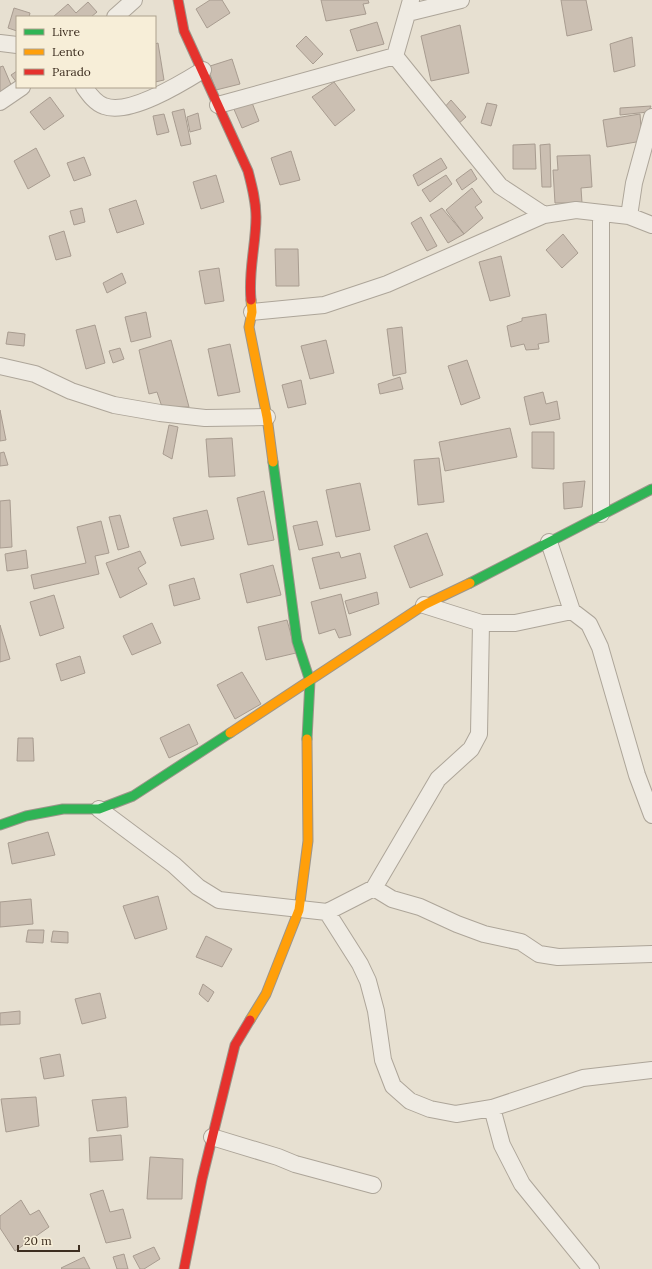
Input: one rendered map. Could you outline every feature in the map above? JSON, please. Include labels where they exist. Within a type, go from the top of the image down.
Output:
[{"type":"street","points":[[116,16],[134,0]]},
{"type":"street","points":[[178,0],[184,31],[248,171],[254,193],[256,217],[249,283],[252,312],[249,327],[267,417],[297,641],[310,681],[307,726],[308,841],[299,910],[266,994],[235,1045],[202,1179],[184,1269]]},
{"type":"street","points":[[395,56],[409,7],[461,0]]},
{"type":"street","points":[[0,43],[16,45]]},
{"type":"street","points":[[218,105],[395,56]]},
{"type":"street","points":[[395,56],[500,186],[544,215]]},
{"type":"street","points":[[85,88],[91,96],[104,106],[121,107],[169,90],[203,70]]},
{"type":"street","points":[[0,102],[21,88]]},
{"type":"street","points":[[629,216],[634,183],[652,117]]},
{"type":"street","points":[[252,312],[324,305],[388,284],[544,215],[576,210],[629,216],[652,225]]},
{"type":"street","points":[[601,213],[601,514]]},
{"type":"street","points":[[0,366],[35,374],[72,391],[114,404],[160,413],[205,418],[267,417]]},
{"type":"street","points":[[0,825],[26,816],[63,809],[99,808],[133,796],[424,605],[652,489]]},
{"type":"street","points":[[549,542],[572,611],[589,624],[600,647],[637,775],[652,815]]},
{"type":"street","points":[[424,605],[481,623],[515,623],[572,611]]},
{"type":"street","points":[[99,808],[174,865],[198,887],[219,900],[327,912],[374,888],[438,779],[471,749],[479,734],[481,623]]},
{"type":"street","points":[[374,888],[392,899],[420,907],[457,924],[484,934],[521,942],[539,954],[558,957],[652,954]]},
{"type":"street","points":[[327,912],[360,964],[368,981],[376,1012],[383,1060],[393,1086],[410,1101],[430,1108],[456,1114],[492,1108],[584,1078],[652,1070]]},
{"type":"street","points":[[492,1108],[502,1145],[522,1184],[591,1269]]},
{"type":"street","points":[[212,1137],[278,1157],[295,1164],[373,1185]]},
{"type":"building","points":[[210,0],[222,0],[230,13],[207,28],[196,9]]},
{"type":"building","points":[[321,0],[368,0],[369,3],[363,4],[366,14],[326,21]]},
{"type":"building","points":[[561,0],[586,0],[592,30],[567,36]]},
{"type":"building","points":[[88,2],[97,12],[92,16],[54,16],[68,4],[76,13]]},
{"type":"building","points":[[14,8],[30,13],[29,16],[16,16],[16,31],[8,28]]},
{"type":"building","points":[[377,22],[384,44],[357,51],[350,30]]},
{"type":"building","points":[[460,25],[469,73],[431,81],[421,36]]},
{"type":"building","points":[[306,36],[323,54],[313,64],[296,46]]},
{"type":"building","points":[[632,37],[635,66],[614,72],[610,44]]},
{"type":"building","points":[[158,43],[164,80],[156,82],[156,44]]},
{"type":"building","points":[[232,59],[240,84],[216,90],[207,67]]},
{"type":"building","points":[[3,66],[12,87],[0,92],[0,67]]},
{"type":"building","points":[[16,72],[16,82],[11,75]]},
{"type":"building","points":[[334,82],[355,110],[335,126],[312,97]]},
{"type":"building","points":[[50,97],[64,116],[44,130],[30,112]]},
{"type":"building","points":[[251,100],[259,121],[242,128],[233,107]]},
{"type":"building","points":[[451,100],[466,117],[457,125],[443,109]]},
{"type":"building","points":[[487,103],[497,105],[491,126],[481,123]]},
{"type":"building","points":[[651,106],[648,112],[620,115],[620,108]]},
{"type":"building","points":[[184,109],[191,144],[181,146],[172,112]]},
{"type":"building","points":[[198,113],[201,129],[190,132],[187,117]]},
{"type":"building","points":[[164,114],[169,132],[157,135],[153,116]]},
{"type":"building","points":[[640,114],[642,141],[607,147],[603,120]]},
{"type":"building","points":[[535,144],[536,169],[513,169],[513,145]]},
{"type":"building","points":[[550,144],[551,187],[542,187],[540,145]]},
{"type":"building","points":[[36,148],[50,176],[28,189],[14,161]]},
{"type":"building","points":[[291,151],[300,180],[280,185],[271,158]]},
{"type":"building","points":[[590,155],[592,187],[581,188],[582,203],[555,203],[553,170],[558,170],[557,156]]},
{"type":"building","points":[[84,157],[91,175],[74,181],[67,163]]},
{"type":"building","points":[[441,158],[447,168],[418,186],[413,175]]},
{"type":"building","points":[[471,169],[477,179],[462,190],[456,180]]},
{"type":"building","points":[[216,175],[224,202],[201,209],[193,182]]},
{"type":"building","points":[[446,175],[452,184],[430,202],[422,190]]},
{"type":"building","points":[[472,188],[482,202],[475,207],[483,218],[464,234],[446,210]]},
{"type":"building","points":[[136,200],[144,224],[117,233],[109,209]]},
{"type":"building","points":[[82,208],[85,222],[74,225],[70,211]]},
{"type":"building","points":[[442,208],[464,234],[448,243],[430,215]]},
{"type":"building","points":[[421,217],[437,246],[427,251],[411,223]]},
{"type":"building","points":[[64,231],[71,256],[56,260],[49,236]]},
{"type":"building","points":[[563,234],[578,253],[562,268],[546,250]]},
{"type":"building","points":[[275,249],[298,249],[299,286],[276,286]]},
{"type":"building","points":[[501,256],[510,296],[490,301],[479,262]]},
{"type":"building","points":[[219,268],[224,301],[205,304],[199,271]]},
{"type":"building","points":[[122,273],[126,283],[107,293],[103,283]]},
{"type":"building","points":[[146,312],[151,337],[131,342],[125,317]]},
{"type":"building","points":[[546,314],[549,342],[538,344],[539,349],[526,350],[524,344],[511,347],[507,326],[522,321],[522,318]]},
{"type":"building","points":[[95,325],[105,363],[86,369],[76,330]]},
{"type":"building","points":[[402,327],[406,373],[393,376],[387,329]]},
{"type":"building","points":[[8,332],[25,334],[24,346],[6,344]]},
{"type":"building","points":[[171,340],[189,407],[162,407],[157,392],[149,394],[139,350]]},
{"type":"building","points":[[326,340],[334,373],[310,379],[301,346]]},
{"type":"building","points":[[230,344],[240,392],[218,396],[208,349]]},
{"type":"building","points":[[120,348],[124,359],[113,363],[109,351]]},
{"type":"building","points":[[467,360],[480,398],[461,405],[448,366]]},
{"type":"building","points":[[400,377],[403,389],[380,394],[378,384]]},
{"type":"building","points":[[301,380],[306,404],[288,408],[282,385]]},
{"type":"building","points":[[543,392],[546,404],[557,401],[560,419],[530,425],[524,397]]},
{"type":"building","points":[[0,410],[6,440],[0,441]]},
{"type":"building","points":[[169,425],[178,427],[172,459],[163,454]]},
{"type":"building","points":[[510,428],[517,457],[445,471],[439,442]]},
{"type":"building","points":[[532,432],[554,432],[554,469],[532,468]]},
{"type":"building","points":[[232,438],[235,476],[209,477],[206,439]]},
{"type":"building","points":[[4,452],[8,465],[0,466],[0,453]]},
{"type":"building","points":[[439,458],[444,502],[418,505],[414,460]]},
{"type":"building","points":[[585,481],[582,507],[564,509],[563,483]]},
{"type":"building","points":[[360,483],[370,530],[336,537],[326,490]]},
{"type":"building","points":[[264,491],[274,540],[248,545],[237,498]]},
{"type":"building","points":[[10,500],[12,547],[0,548],[0,501]]},
{"type":"building","points":[[207,510],[214,539],[181,546],[173,518]]},
{"type":"building","points":[[120,515],[129,547],[118,550],[109,517]]},
{"type":"building","points":[[101,521],[109,553],[95,556],[99,574],[34,589],[31,575],[86,563],[77,527]]},
{"type":"building","points":[[317,521],[323,545],[299,550],[293,526]]},
{"type":"building","points":[[427,533],[443,575],[410,588],[394,546]]},
{"type":"building","points":[[26,550],[28,568],[7,571],[5,554]]},
{"type":"building","points":[[140,551],[146,563],[138,568],[147,584],[120,598],[106,563]]},
{"type":"building","points":[[339,552],[341,558],[360,553],[366,578],[320,589],[312,558]]},
{"type":"building","points":[[273,565],[281,595],[247,603],[240,574]]},
{"type":"building","points":[[194,578],[200,599],[174,606],[169,585]]},
{"type":"building","points":[[377,592],[379,604],[349,614],[345,601]]},
{"type":"building","points":[[341,594],[351,635],[339,638],[335,629],[319,634],[311,602]]},
{"type":"building","points":[[54,595],[64,628],[40,636],[30,602]]},
{"type":"building","points":[[287,620],[296,653],[266,660],[258,627]]},
{"type":"building","points":[[152,623],[161,643],[132,655],[123,636]]},
{"type":"building","points":[[0,625],[10,659],[0,662]]},
{"type":"building","points":[[80,656],[85,673],[61,681],[56,664]]},
{"type":"building","points":[[242,672],[261,704],[235,719],[217,685]]},
{"type":"building","points":[[189,724],[198,744],[169,758],[160,738]]},
{"type":"building","points":[[18,738],[33,738],[34,761],[17,761]]},
{"type":"building","points":[[48,832],[55,855],[12,864],[8,843]]},
{"type":"building","points":[[158,896],[167,929],[135,939],[123,906]]},
{"type":"building","points":[[31,899],[33,924],[0,927],[0,902]]},
{"type":"building","points":[[28,930],[44,930],[43,943],[26,942]]},
{"type":"building","points":[[53,931],[68,932],[68,943],[51,942]]},
{"type":"building","points":[[206,936],[232,949],[222,967],[196,957]]},
{"type":"building","points":[[203,984],[214,992],[208,1002],[199,994]]},
{"type":"building","points":[[100,993],[106,1018],[82,1024],[75,999]]},
{"type":"building","points":[[20,1011],[20,1024],[0,1025],[0,1013]]},
{"type":"building","points":[[60,1054],[64,1076],[44,1079],[40,1058]]},
{"type":"building","points":[[36,1097],[39,1126],[6,1132],[1,1099]]},
{"type":"building","points":[[126,1097],[128,1127],[97,1131],[92,1100]]},
{"type":"building","points":[[121,1135],[123,1160],[90,1162],[89,1138]]},
{"type":"building","points":[[150,1157],[183,1159],[182,1199],[147,1199]]},
{"type":"building","points":[[103,1190],[110,1212],[123,1209],[131,1238],[106,1243],[90,1194]]},
{"type":"building","points":[[21,1200],[30,1215],[39,1210],[49,1227],[15,1251],[0,1228],[0,1216]]},
{"type":"building","points":[[154,1247],[160,1259],[144,1269],[140,1269],[133,1256]]},
{"type":"building","points":[[124,1254],[128,1269],[117,1269],[113,1257]]},
{"type":"building","points":[[84,1257],[90,1269],[61,1268]]},
{"type":"traffic: fast","points":[[273,462],[297,641],[310,681],[307,739]]},
{"type":"traffic: fast","points":[[470,583],[652,489]]},
{"type":"traffic: fast","points":[[0,825],[26,816],[63,809],[99,809],[133,796],[230,733]]},
{"type":"traffic: slow","points":[[251,300],[252,312],[249,327],[267,417],[273,462]]},
{"type":"traffic: slow","points":[[230,733],[424,605],[470,583]]},
{"type":"traffic: slow","points":[[250,1020],[266,994],[299,910],[308,841],[307,739]]},
{"type":"traffic: jam","points":[[178,0],[184,31],[248,171],[251,182],[256,211],[255,238],[251,268],[251,300]]},
{"type":"traffic: jam","points":[[184,1269],[202,1179],[235,1045],[250,1020]]}]
